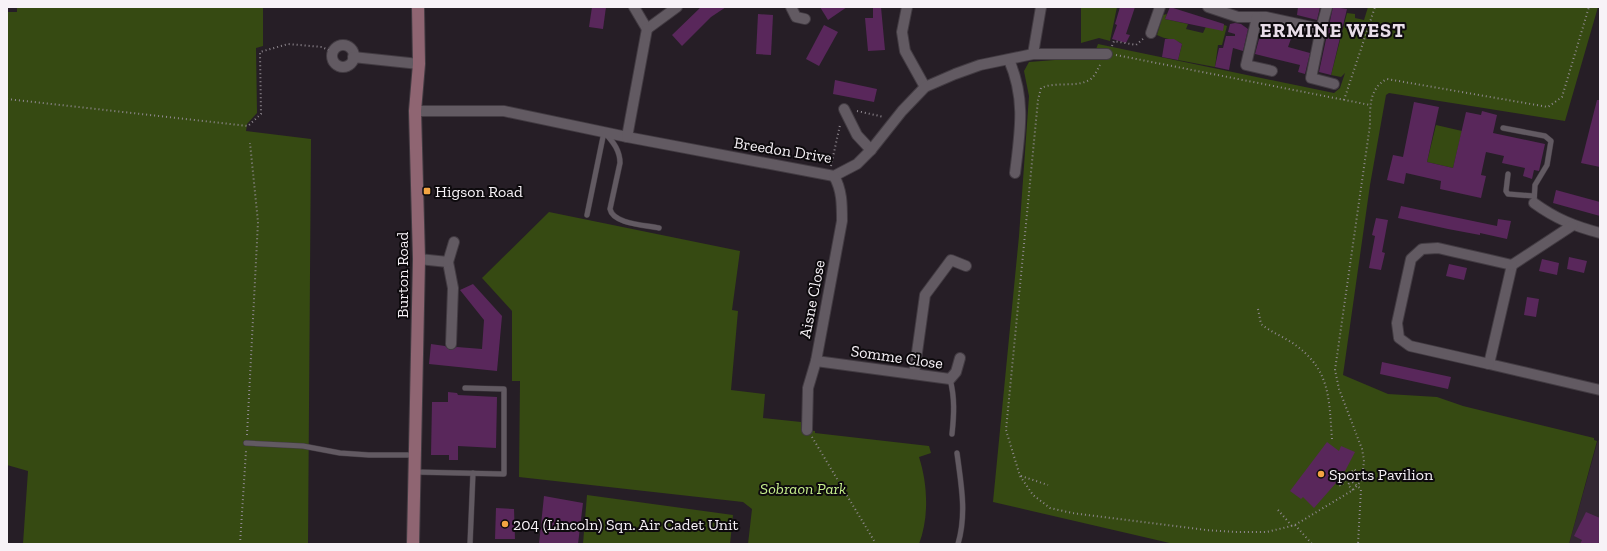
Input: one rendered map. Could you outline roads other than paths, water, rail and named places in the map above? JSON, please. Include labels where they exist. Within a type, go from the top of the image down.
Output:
[{"type":"main road","name":"Burton Road","points":[[413,544],[418,259],[415,111],[419,64],[418,7]]},
{"type":"street","points":[[627,137],[647,29],[634,7]]},
{"type":"street","points":[[647,29],[677,7]]},
{"type":"street","points":[[791,7],[796,17],[805,19]]},
{"type":"street","points":[[907,7],[902,32],[905,51],[925,87]]},
{"type":"street","points":[[1033,54],[1041,7]]},
{"type":"street","points":[[1151,33],[1160,7]]},
{"type":"street","points":[[1208,7],[1238,17],[1257,17],[1305,24],[1321,29]]},
{"type":"street","points":[[1327,7],[1311,78],[1334,84]]},
{"type":"street","points":[[1257,17],[1246,65],[1272,71]]},
{"type":"street","points":[[344,45],[350,48],[353,57],[348,65],[339,66],[332,59],[333,52],[337,47],[344,45]]},
{"type":"street","name":"Breedon Drive","points":[[415,111],[504,111],[627,137],[834,176],[857,164],[871,150],[902,111],[925,87],[980,65],[1033,54],[1107,54]]},
{"type":"street","points":[[353,57],[419,64]]},
{"type":"street","points":[[1009,60],[1016,76],[1020,103],[1021,126],[1015,173]]},
{"type":"street","points":[[844,108],[857,135],[871,150]]},
{"type":"street","name":"Aisne Close","points":[[807,430],[808,388],[816,361],[842,221],[839,186],[834,176]]},
{"type":"street","points":[[1534,199],[1551,215],[1573,225],[1600,233]]},
{"type":"street","points":[[1489,364],[1512,265],[1573,225]]},
{"type":"street","points":[[451,344],[453,288],[448,262],[454,242]]},
{"type":"street","points":[[1512,265],[1438,248],[1422,249],[1411,259],[1397,324],[1399,338],[1410,346],[1600,390]]},
{"type":"street","points":[[418,259],[448,262]]},
{"type":"street","points":[[914,374],[925,295],[951,260],[966,266]]},
{"type":"street","name":"Somme Close","points":[[816,361],[950,379],[956,372],[960,358]]},
{"type":"lane","points":[[1502,128],[1545,136],[1552,141],[1547,165],[1535,185],[1534,199],[1508,194],[1506,191],[1508,174]]},
{"type":"lane","points":[[587,215],[604,132]]},
{"type":"lane","points":[[604,132],[613,143],[620,156],[610,209],[611,213],[619,220],[659,228]]},
{"type":"lane","points":[[950,379],[954,393],[952,434]]},
{"type":"lane","points":[[415,472],[504,474],[504,389],[465,388]]},
{"type":"lane","points":[[246,443],[303,446],[340,453],[415,456]]},
{"type":"lane","points":[[957,453],[964,508],[962,531],[958,544]]},
{"type":"lane","points":[[470,544],[473,473]]},
{"type":"place","name":"Higson Road","points":[[427,191]]},
{"type":"place","name":"Sports Pavilion","points":[[1321,474]]},
{"type":"place","name":"204 (Lincoln) Sqn. Air Cadet Unit","points":[[505,524]]},
{"type":"district","name":"ERMINE WEST","points":[[1333,30]]},
{"type":"park label","name":"Sobraon Park","points":[[803,488]]}]
